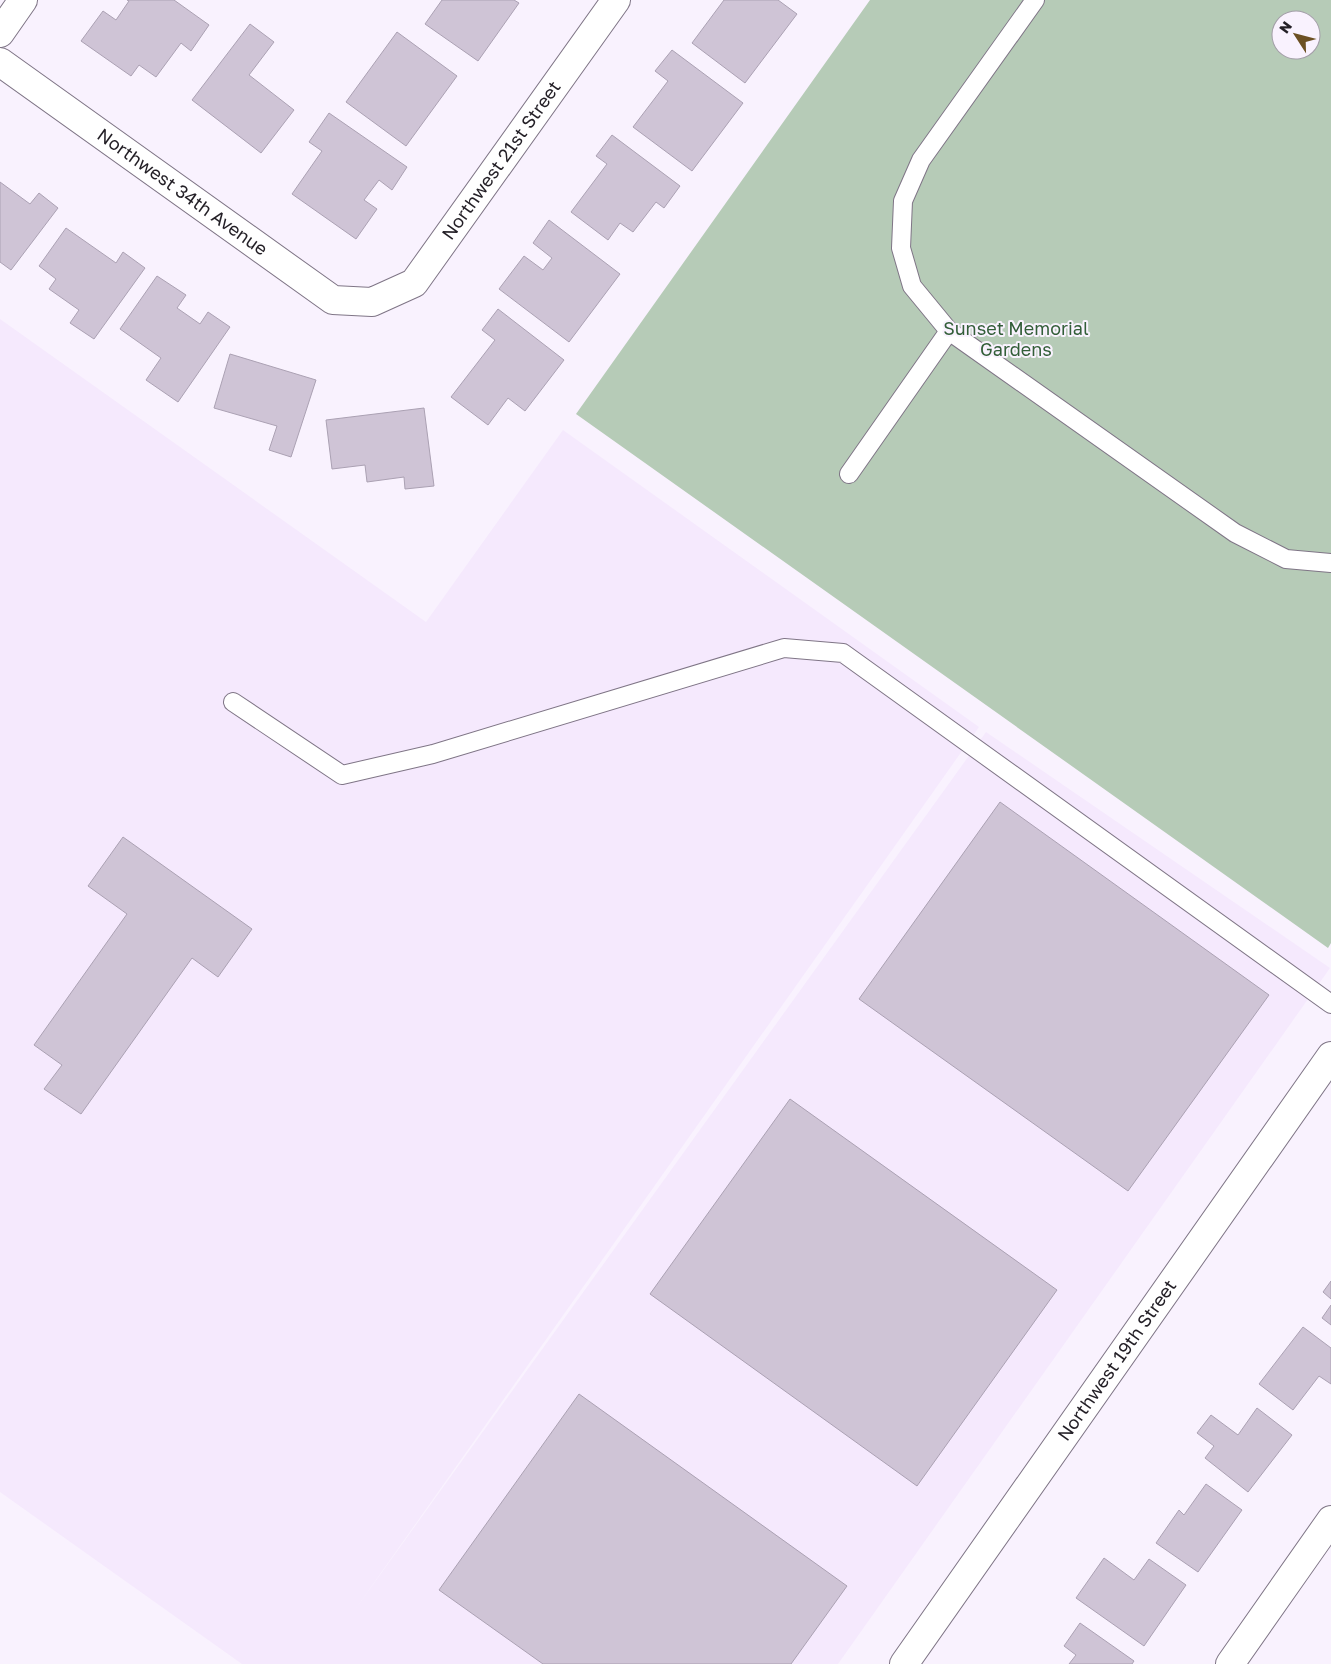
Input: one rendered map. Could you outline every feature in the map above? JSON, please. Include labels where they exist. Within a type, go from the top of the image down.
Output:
[{"type":"street","points":[[0,33],[23,0]]},
{"type":"street","name":"Northwest 21st Street","points":[[372,302],[414,284],[616,0]]},
{"type":"street","name":"Northwest 34th Avenue","points":[[0,62],[333,300],[372,302]]},
{"type":"street","name":"Northwest 19th Street","points":[[904,1664],[1331,1056]]},
{"type":"street","points":[[1230,1664],[1331,1520]]},
{"type":"lane","points":[[1035,0],[921,160],[903,201],[900,248],[912,286],[949,331],[1235,533],[1286,559],[1331,563]]},
{"type":"lane","points":[[849,474],[949,331]]},
{"type":"lane","points":[[234,702],[342,775],[433,754],[784,648],[843,653],[1331,1004]]},
{"type":"shaded area","points":[[0,319],[426,622],[563,430],[979,727],[354,1611],[986,732],[1330,968],[838,1664],[242,1664],[0,1492]]},
{"type":"green space","name":"Sunset Memorial Gardens","points":[[870,0],[1331,0],[1331,943],[1328,948],[576,414]]},
{"type":"building","points":[[127,0],[174,0],[209,25],[191,51],[181,43],[156,77],[139,65],[131,76],[81,41],[103,11],[116,20],[129,1]]},
{"type":"building","points":[[442,0],[514,0],[519,3],[478,61],[425,24]]},
{"type":"building","points":[[724,0],[778,0],[797,14],[745,83],[692,43]]},
{"type":"building","points":[[250,24],[274,42],[249,75],[294,110],[261,153],[192,100]]},
{"type":"building","points":[[397,32],[457,76],[406,146],[346,102]]},
{"type":"building","points":[[672,50],[743,103],[692,171],[633,127],[668,81],[655,71]]},
{"type":"building","points":[[329,113],[407,167],[392,190],[379,180],[364,200],[377,209],[356,239],[292,194],[322,151],[309,142]]},
{"type":"building","points":[[612,135],[680,186],[664,208],[656,202],[633,232],[620,223],[608,240],[571,212],[607,164],[596,156]]},
{"type":"building","points":[[0,182],[30,204],[39,193],[58,208],[11,270],[0,262]]},
{"type":"building","points":[[549,220],[620,274],[569,342],[499,289],[524,256],[543,270],[552,258],[533,243]]},
{"type":"building","points":[[66,228],[116,263],[123,252],[145,268],[94,339],[70,323],[79,310],[49,289],[56,279],[39,266]]},
{"type":"building","points":[[157,276],[186,295],[177,308],[200,324],[208,312],[230,327],[178,402],[146,380],[161,358],[120,329]]},
{"type":"building","points":[[498,309],[564,360],[525,411],[508,398],[488,425],[451,397],[495,340],[482,330]]},
{"type":"building","points":[[230,354],[316,380],[291,457],[269,450],[277,426],[214,408]]},
{"type":"building","points":[[424,408],[434,486],[405,489],[404,477],[367,482],[365,465],[332,469],[326,420]]},
{"type":"building","points":[[1000,802],[1269,995],[1128,1191],[859,999]]},
{"type":"building","points":[[123,837],[252,929],[218,977],[192,958],[81,1114],[44,1089],[62,1065],[34,1045],[127,914],[88,886]]},
{"type":"building","points":[[790,1099],[1057,1290],[917,1486],[650,1294]]},
{"type":"building","points":[[1331,1281],[1331,1299],[1323,1292]]},
{"type":"building","points":[[1331,1305],[1331,1325],[1322,1318]]},
{"type":"building","points":[[1303,1327],[1331,1348],[1331,1384],[1319,1376],[1293,1410],[1259,1384]]},
{"type":"building","points":[[579,1394],[847,1586],[791,1664],[543,1664],[439,1590]]},
{"type":"building","points":[[1257,1408],[1292,1435],[1248,1492],[1205,1458],[1214,1446],[1197,1433],[1211,1415],[1238,1435]]},
{"type":"building","points":[[1206,1484],[1242,1510],[1198,1572],[1156,1543],[1179,1510],[1184,1515]]},
{"type":"building","points":[[1104,1558],[1134,1580],[1149,1559],[1186,1585],[1144,1646],[1076,1598]]},
{"type":"building","points":[[1080,1623],[1134,1661],[1132,1664],[1069,1664],[1076,1655],[1064,1646]]}]
